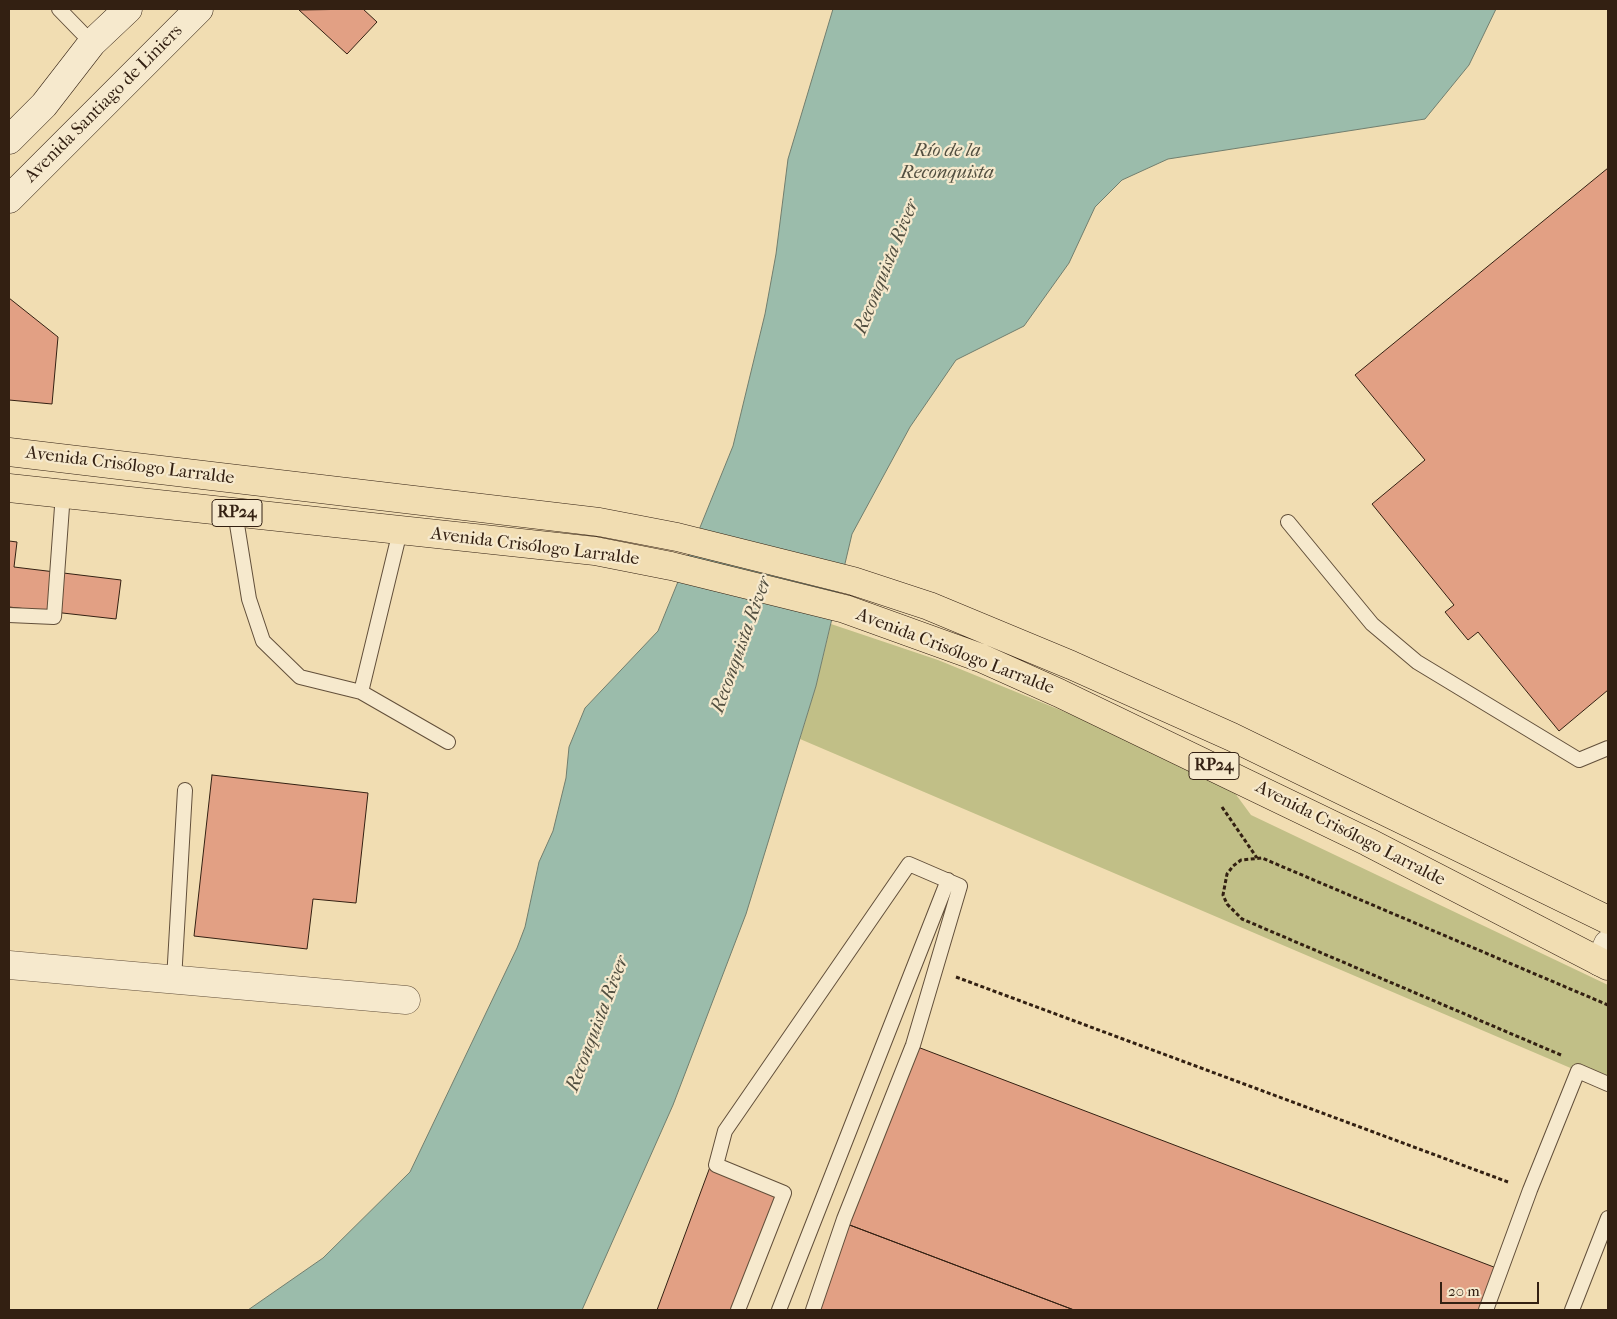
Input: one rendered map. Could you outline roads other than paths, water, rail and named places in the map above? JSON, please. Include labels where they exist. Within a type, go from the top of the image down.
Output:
[{"type":"main road","points":[[9,140],[44,105],[92,43],[128,9]]},
{"type":"main road","name":"Avenida Santiago de Liniers","points":[[9,199],[199,9]]},
{"type":"main road","points":[[9,128],[44,105]]},
{"type":"main road","points":[[9,436],[59,457]]},
{"type":"main road","name":"Avenida Crisólogo Larralde","points":[[9,452],[599,522],[677,537],[834,576],[929,606],[1071,665],[1232,737],[1608,920]]},
{"type":"main road","name":"Avenida Crisólogo Larralde","points":[[9,488],[595,551],[671,566],[845,609],[972,655],[1058,692],[1606,957]]},
{"type":"main road","points":[[9,965],[406,1000]]},
{"type":"lane","points":[[59,9],[92,43]]},
{"type":"lane","points":[[9,615],[54,617],[63,493]]},
{"type":"lane","points":[[235,512],[249,599],[264,641],[300,677],[361,692],[448,742]]},
{"type":"lane","points":[[1288,522],[1372,624],[1417,662],[1579,760],[1608,748]]},
{"type":"lane","points":[[361,692],[400,531]]},
{"type":"lane","points":[[174,980],[185,790]]},
{"type":"lane","points":[[738,1310],[784,1193],[716,1165],[724,1131],[909,864],[960,886],[912,1045],[844,1220],[813,1310]]},
{"type":"lane","points":[[779,1310],[948,880]]},
{"type":"lane","points":[[1486,1310],[1530,1190],[1578,1071],[1608,1084]]},
{"type":"lane","points":[[1572,1310],[1608,1218]]},
{"type":"water","name":"Río de la Reconquista","points":[[833,9],[1496,9],[1469,65],[1425,119],[1168,159],[1122,180],[1095,207],[1069,263],[1024,326],[956,360],[910,427],[852,534],[816,686],[746,914],[673,1105],[582,1310],[248,1310],[323,1258],[410,1172],[517,948],[525,927],[539,862],[553,831],[566,778],[569,747],[585,708],[658,631],[733,446],[765,314],[776,254],[788,159]]},
{"type":"water label","name":"Reconquista River","points":[[887,267]]},
{"type":"water label","name":"Reconquista River","points":[[742,645]]},
{"type":"water label","name":"Reconquista River","points":[[598,1024]]}]
